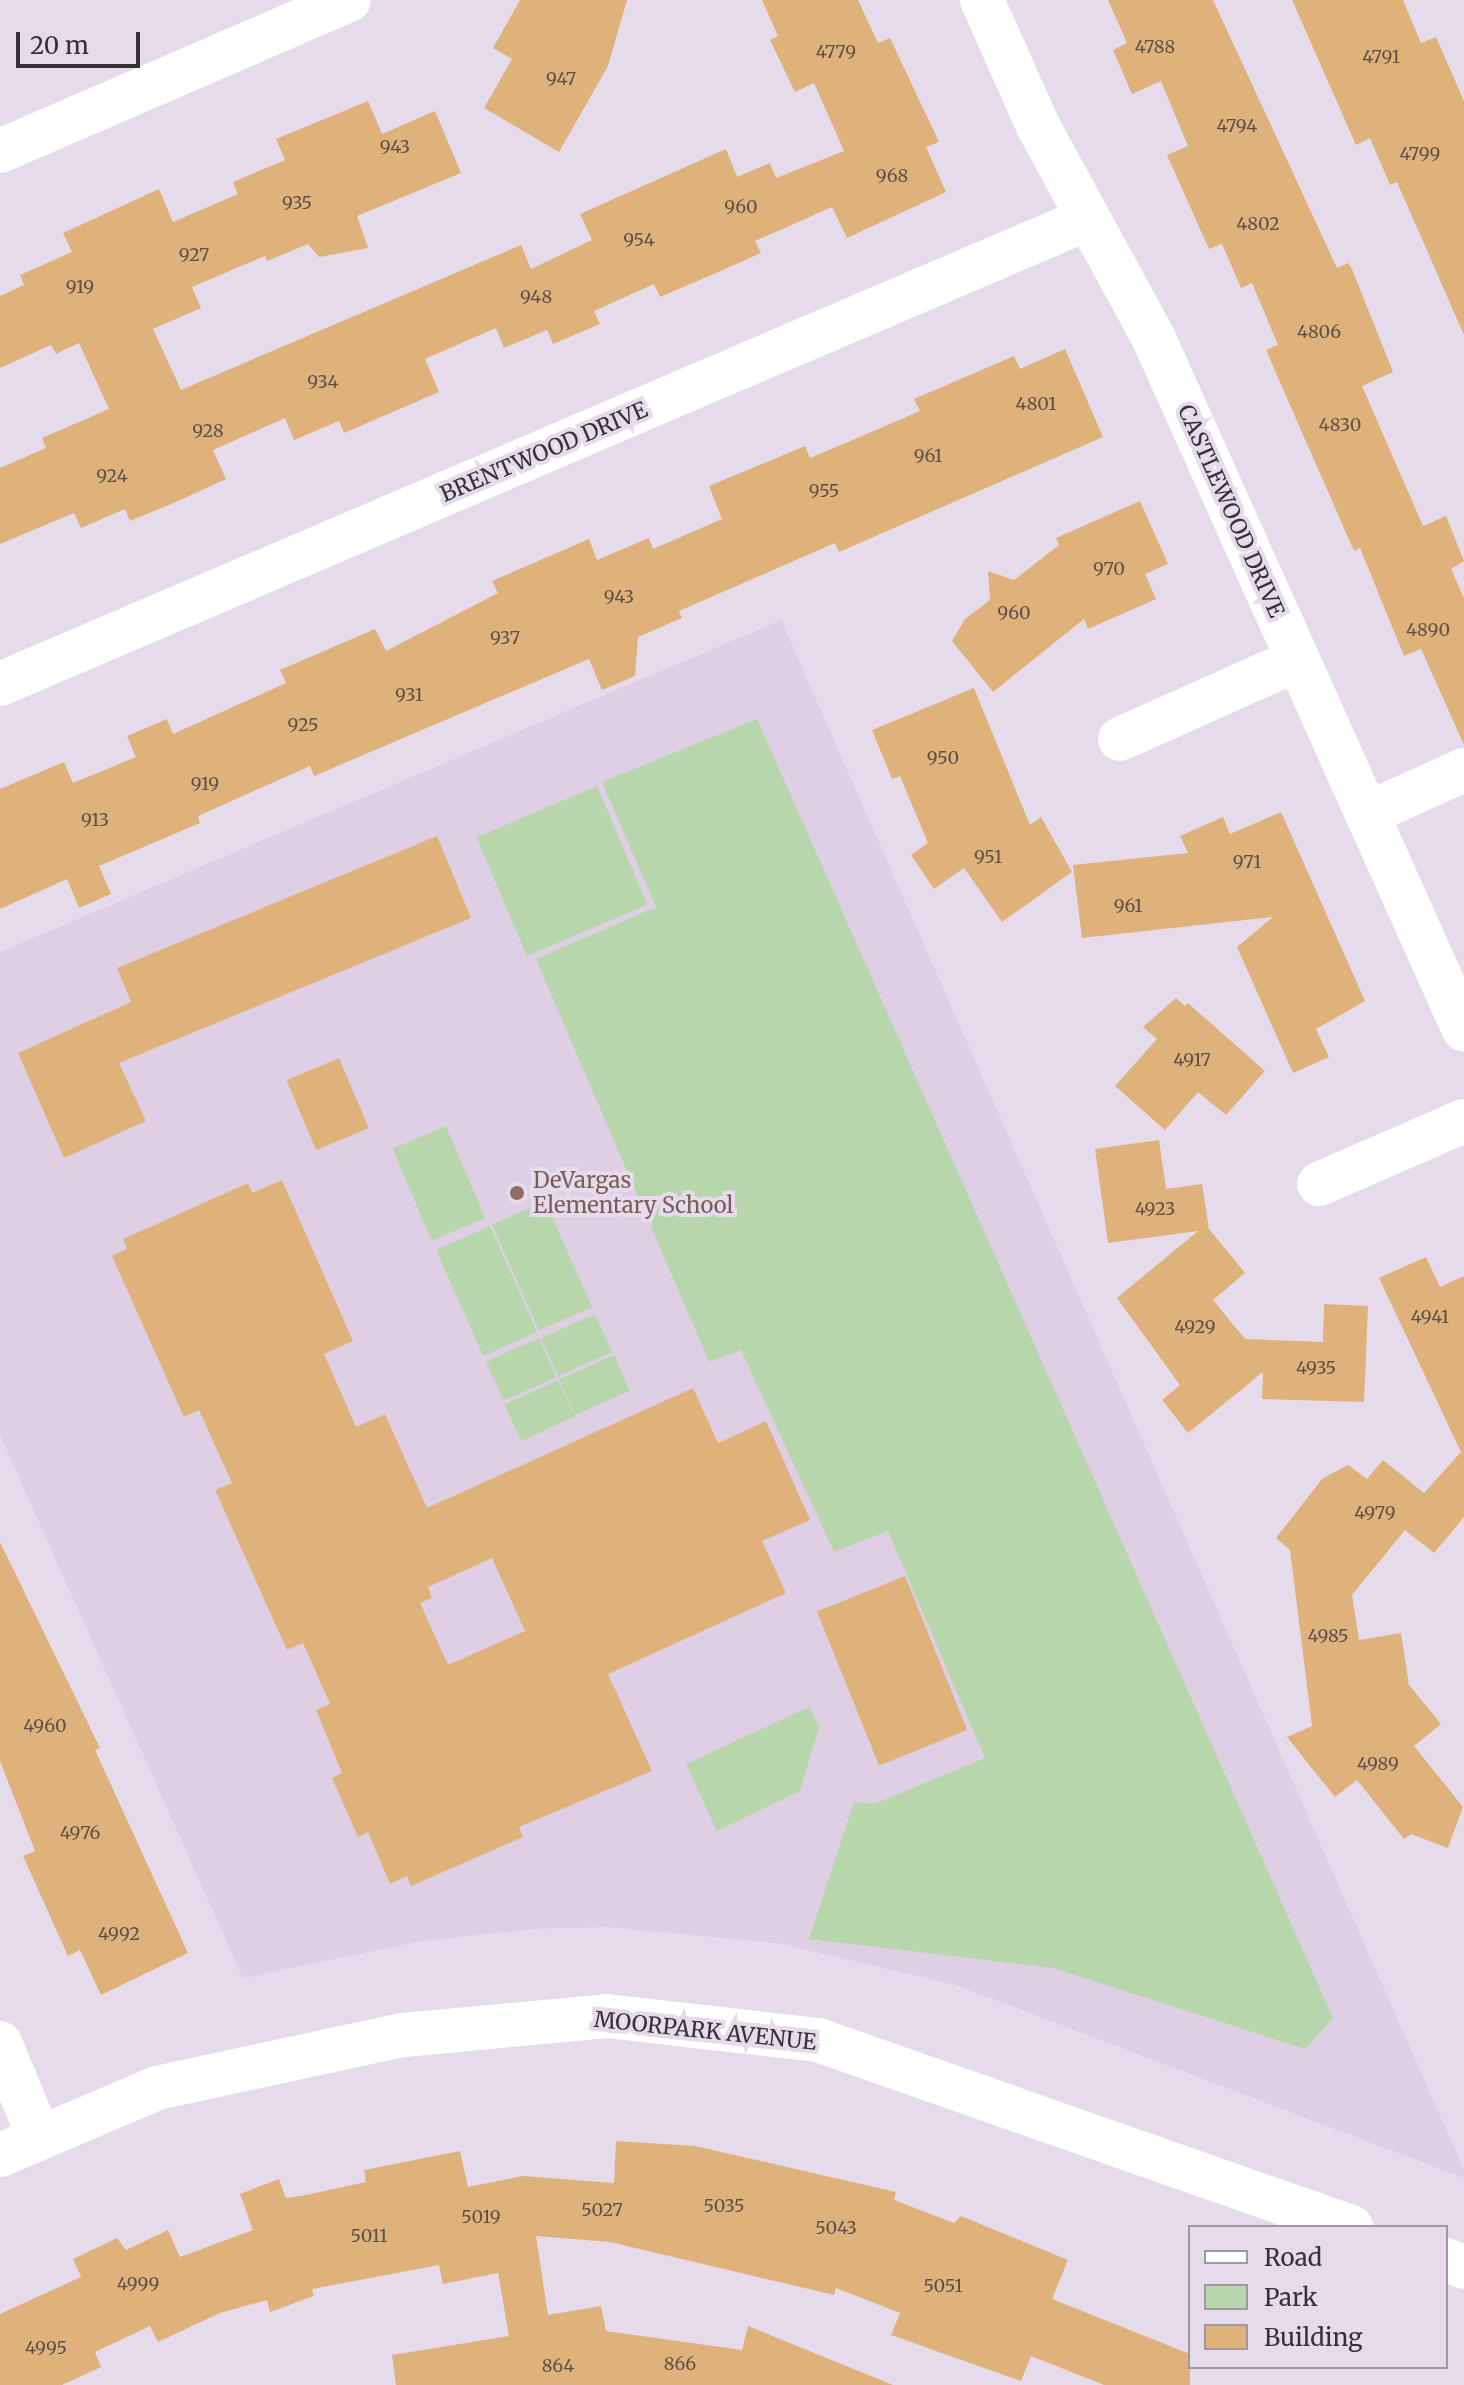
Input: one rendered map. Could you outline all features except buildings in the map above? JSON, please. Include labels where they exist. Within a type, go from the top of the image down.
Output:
[{"type":"street","points":[[0,151],[349,0]]},
{"type":"street","name":"CASTLEWOOD DRIVE","points":[[982,0],[1087,219],[1154,339],[1464,1030]]},
{"type":"street","name":"BRENTWOOD DRIVE","points":[[0,684],[1087,219]]},
{"type":"street","points":[[1120,739],[1297,660]]},
{"type":"street","points":[[1369,813],[1464,770]]},
{"type":"street","points":[[1319,1184],[1464,1121]]},
{"type":"street","name":"MOORPARK AVENUE","points":[[19,2146],[157,2088],[326,2050],[403,2035],[607,2016],[818,2040],[1345,2225]]},
{"type":"street","points":[[0,2043],[19,2146]]},
{"type":"shaded area","name":"DeVargas Elementary School","points":[[781,620],[1464,2170],[1464,2178],[956,1985],[777,1943],[607,1927],[533,1929],[422,1941],[243,1978],[0,1435],[0,952]]},
{"type":"green space","points":[[757,719],[1333,2018],[1305,2049],[1053,1968],[809,1939],[854,1802],[874,1804],[985,1758],[888,1531],[834,1552],[741,1350],[709,1362],[536,959],[656,907],[602,782]]},
{"type":"green space","points":[[597,786],[647,905],[527,956],[476,837]]},
{"type":"green space","points":[[446,1126],[485,1218],[432,1241],[393,1149]]},
{"type":"green space","points":[[545,1201],[592,1307],[539,1331],[492,1225]]},
{"type":"green space","points":[[490,1226],[537,1332],[483,1356],[436,1250]]},
{"type":"green space","points":[[595,1314],[612,1352],[558,1376],[541,1338]]},
{"type":"green space","points":[[539,1338],[556,1377],[504,1401],[486,1362]]},
{"type":"green space","points":[[614,1355],[630,1391],[575,1415],[559,1379]]},
{"type":"green space","points":[[558,1380],[575,1416],[521,1441],[505,1405]]},
{"type":"green space","points":[[809,1707],[819,1727],[800,1791],[717,1831],[686,1764]]},
{"type":"place","name":"DeVargas Elementary School","points":[[517,1193]]}]
